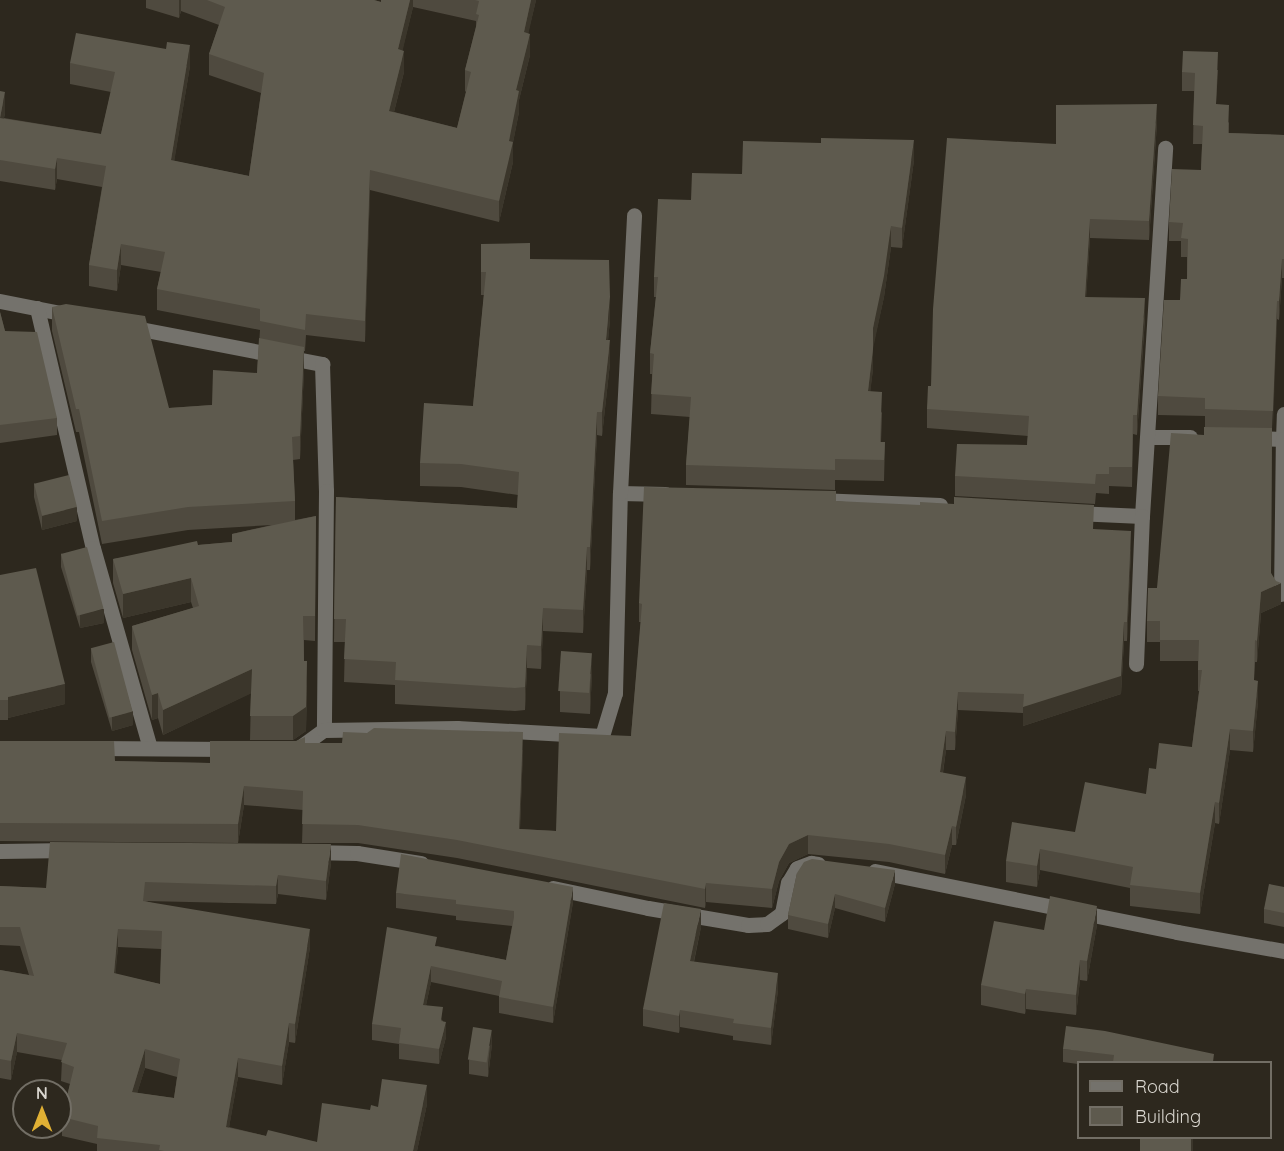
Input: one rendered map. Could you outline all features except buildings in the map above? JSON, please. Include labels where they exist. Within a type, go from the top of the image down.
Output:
[{"type":"street","points":[[1136,664],[1142,516],[1165,148]]},
{"type":"street","points":[[274,750],[296,750],[324,730],[457,728],[602,736],[615,693],[620,493],[634,215]]},
{"type":"street","points":[[0,301],[82,317]]},
{"type":"street","points":[[37,308],[93,548],[150,748]]},
{"type":"street","points":[[117,324],[322,364],[326,491],[324,730]]},
{"type":"street","points":[[1281,594],[1284,414]]},
{"type":"street","points":[[1148,437],[1204,438]]},
{"type":"street","points":[[1238,438],[1283,439]]},
{"type":"street","points":[[620,493],[678,495]]},
{"type":"street","points":[[807,499],[958,506]]},
{"type":"street","points":[[1062,512],[1142,516]]},
{"type":"street","points":[[81,748],[251,749]]},
{"type":"street","points":[[0,851],[87,850]]},
{"type":"street","points":[[297,851],[357,854],[434,865]]},
{"type":"street","points":[[535,885],[748,925],[767,924],[782,913],[788,883],[797,868],[811,863],[833,866]]},
{"type":"street","points":[[855,868],[888,872],[1166,930],[1284,951]]}]
